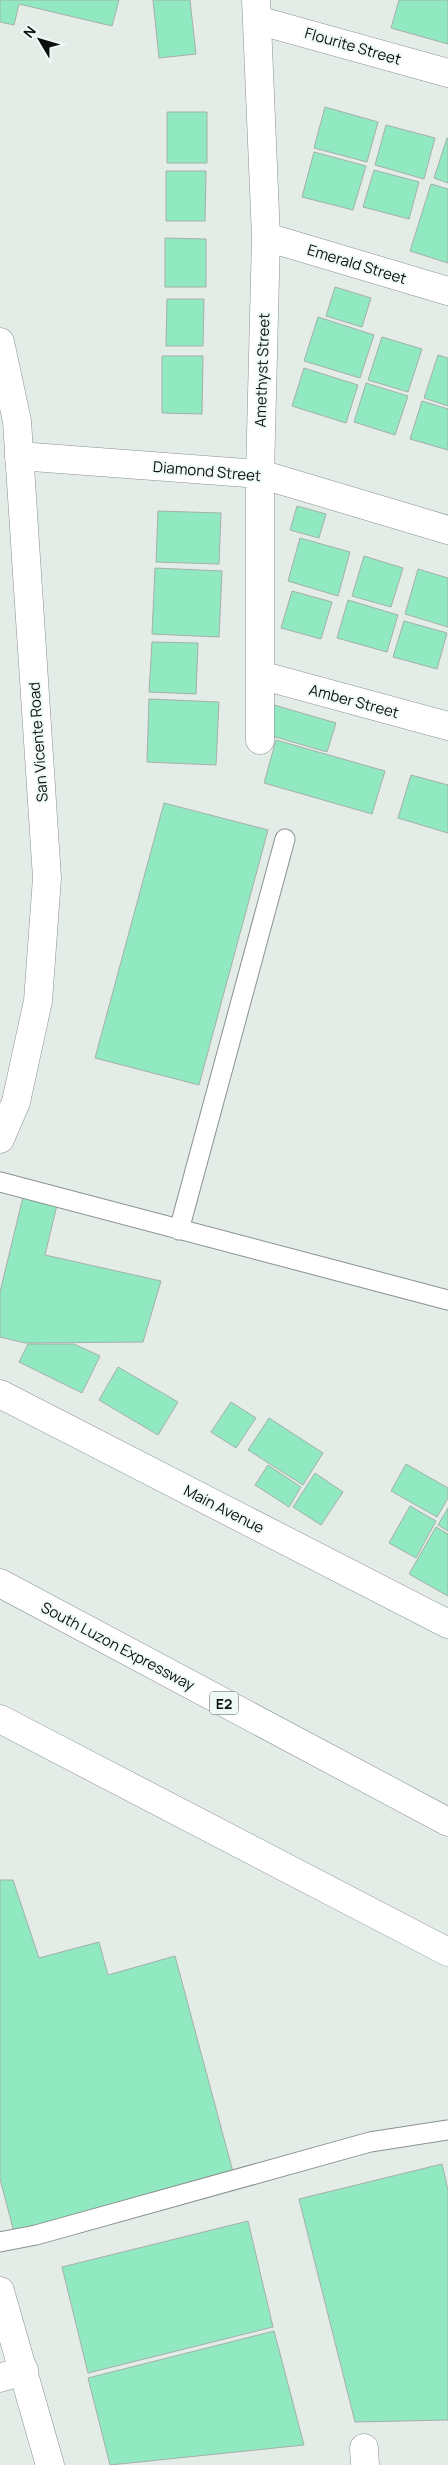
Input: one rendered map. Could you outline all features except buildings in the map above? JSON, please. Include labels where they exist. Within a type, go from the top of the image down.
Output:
[{"type":"main road","name":"Flourite Street","points":[[256,10],[448,73]]},
{"type":"main road","name":"Amethyst Street","points":[[256,10],[266,237],[260,474],[260,740]]},
{"type":"main road","name":"Emerald Street","points":[[266,237],[448,291]]},
{"type":"main road","name":"San Vicente Road","points":[[0,342],[16,421],[46,878],[38,1001],[16,1102],[0,1139]]},
{"type":"main road","name":"Diamond Street","points":[[19,456],[260,474],[448,530]]},
{"type":"main road","name":"Amber Street","points":[[260,675],[448,726]]},
{"type":"main road","name":"Main Avenue","points":[[0,1394],[448,1624]]},
{"type":"main road","name":"South Luzon Expressway","points":[[0,1583],[448,1822]]},
{"type":"main road","points":[[0,1719],[448,1952]]},
{"type":"main road","points":[[0,2292],[12,2374],[50,2465]]},
{"type":"lane","points":[[179,1230],[285,839]]},
{"type":"lane","points":[[0,1182],[448,1300]]},
{"type":"lane","points":[[0,2242],[36,2235],[370,2142],[448,2130]]}]
